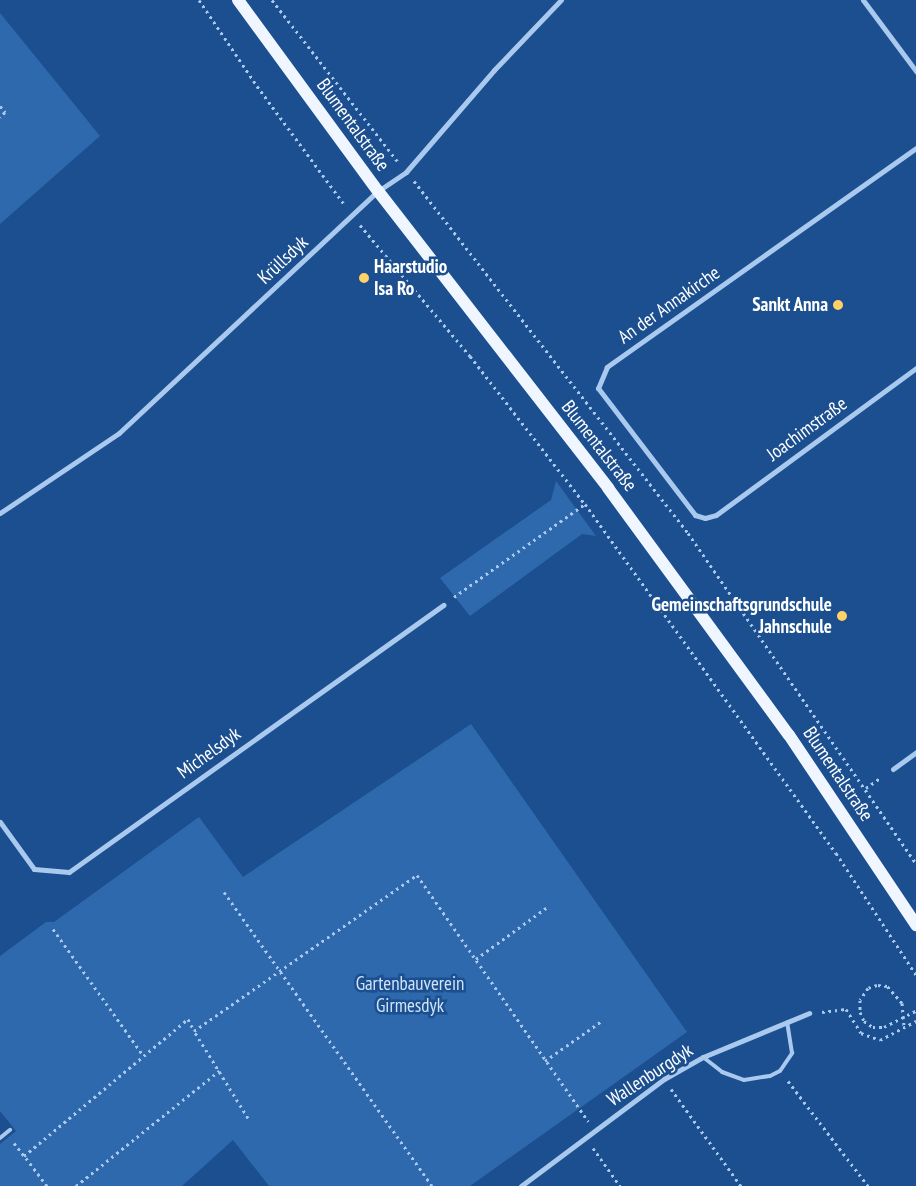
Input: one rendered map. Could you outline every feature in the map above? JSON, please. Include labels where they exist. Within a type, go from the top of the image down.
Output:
[{"type":"main road","name":"Blumentalstraße","points":[[238,0],[378,191],[620,504],[789,735],[916,925]]},
{"type":"street","name":"Krüllsdyk","points":[[0,513],[119,433],[378,191],[406,172],[494,70],[561,0]]},
{"type":"street","points":[[863,0],[916,71]]},
{"type":"street","name":"An der Annakirche","points":[[716,515],[705,518],[695,514],[602,397],[598,388],[600,377],[615,362],[916,148]]},
{"type":"street","name":"Joachimstraße","points":[[716,515],[916,368]]},
{"type":"street","name":"Michelsdyk","points":[[0,822],[34,869],[69,872],[443,604]]},
{"type":"street","points":[[893,769],[916,752]]},
{"type":"street","name":"Wallenburgdyk","points":[[521,1186],[664,1079],[703,1057],[809,1013]]},
{"type":"lane","points":[[703,1057],[722,1072],[744,1080],[760,1079],[780,1071],[792,1053],[787,1022]]},
{"type":"lane","points":[[0,1138],[10,1130]]},
{"type":"path","points":[[199,0],[257,86],[353,216],[470,356],[585,504],[836,853],[916,975]]},
{"type":"path","points":[[272,0],[688,533],[916,862]]},
{"type":"path","points":[[0,106],[5,112],[0,117]]},
{"type":"path","points":[[443,604],[585,504]]},
{"type":"path","points":[[866,788],[893,769]]},
{"type":"path","points":[[194,1031],[417,875],[594,1130]]},
{"type":"path","points":[[224,892],[432,1186]]},
{"type":"path","points":[[476,959],[546,908]]},
{"type":"path","points":[[53,929],[143,1055]]},
{"type":"path","points":[[904,1029],[902,1003],[887,986],[877,984],[868,988],[860,1000],[860,1012],[864,1021],[873,1027],[884,1027],[916,1011]]},
{"type":"path","points":[[809,1013],[846,1009],[861,1033],[880,1040],[916,1021]]},
{"type":"path","points":[[47,1186],[24,1156],[188,1019],[248,1118]]},
{"type":"path","points":[[546,1061],[603,1020]]},
{"type":"path","points":[[76,1186],[218,1071]]},
{"type":"path","points":[[780,1071],[868,1186]]},
{"type":"path","points":[[664,1079],[741,1186]]},
{"type":"path","points":[[584,1137],[620,1186]]},
{"type":"green space","points":[[0,13],[100,136],[0,224]]},
{"type":"green space","points":[[556,481],[596,536],[582,534],[470,616],[440,578],[551,500]]},
{"type":"green space","name":"Gartenbauverein Girmesdyk","points":[[471,724],[687,1032],[470,1186],[269,1186],[233,1140],[182,1186],[0,1186],[0,1144],[16,1131],[0,1111],[0,956],[46,922],[54,922],[199,817],[243,877]]},
{"type":"place","name":"Haarstudio Isa Ro","points":[[364,278]]},
{"type":"place","name":"Sankt Anna","points":[[838,305]]},
{"type":"place","name":"Gemeinschaftsgrundschule Jahnschule","points":[[842,616]]}]
